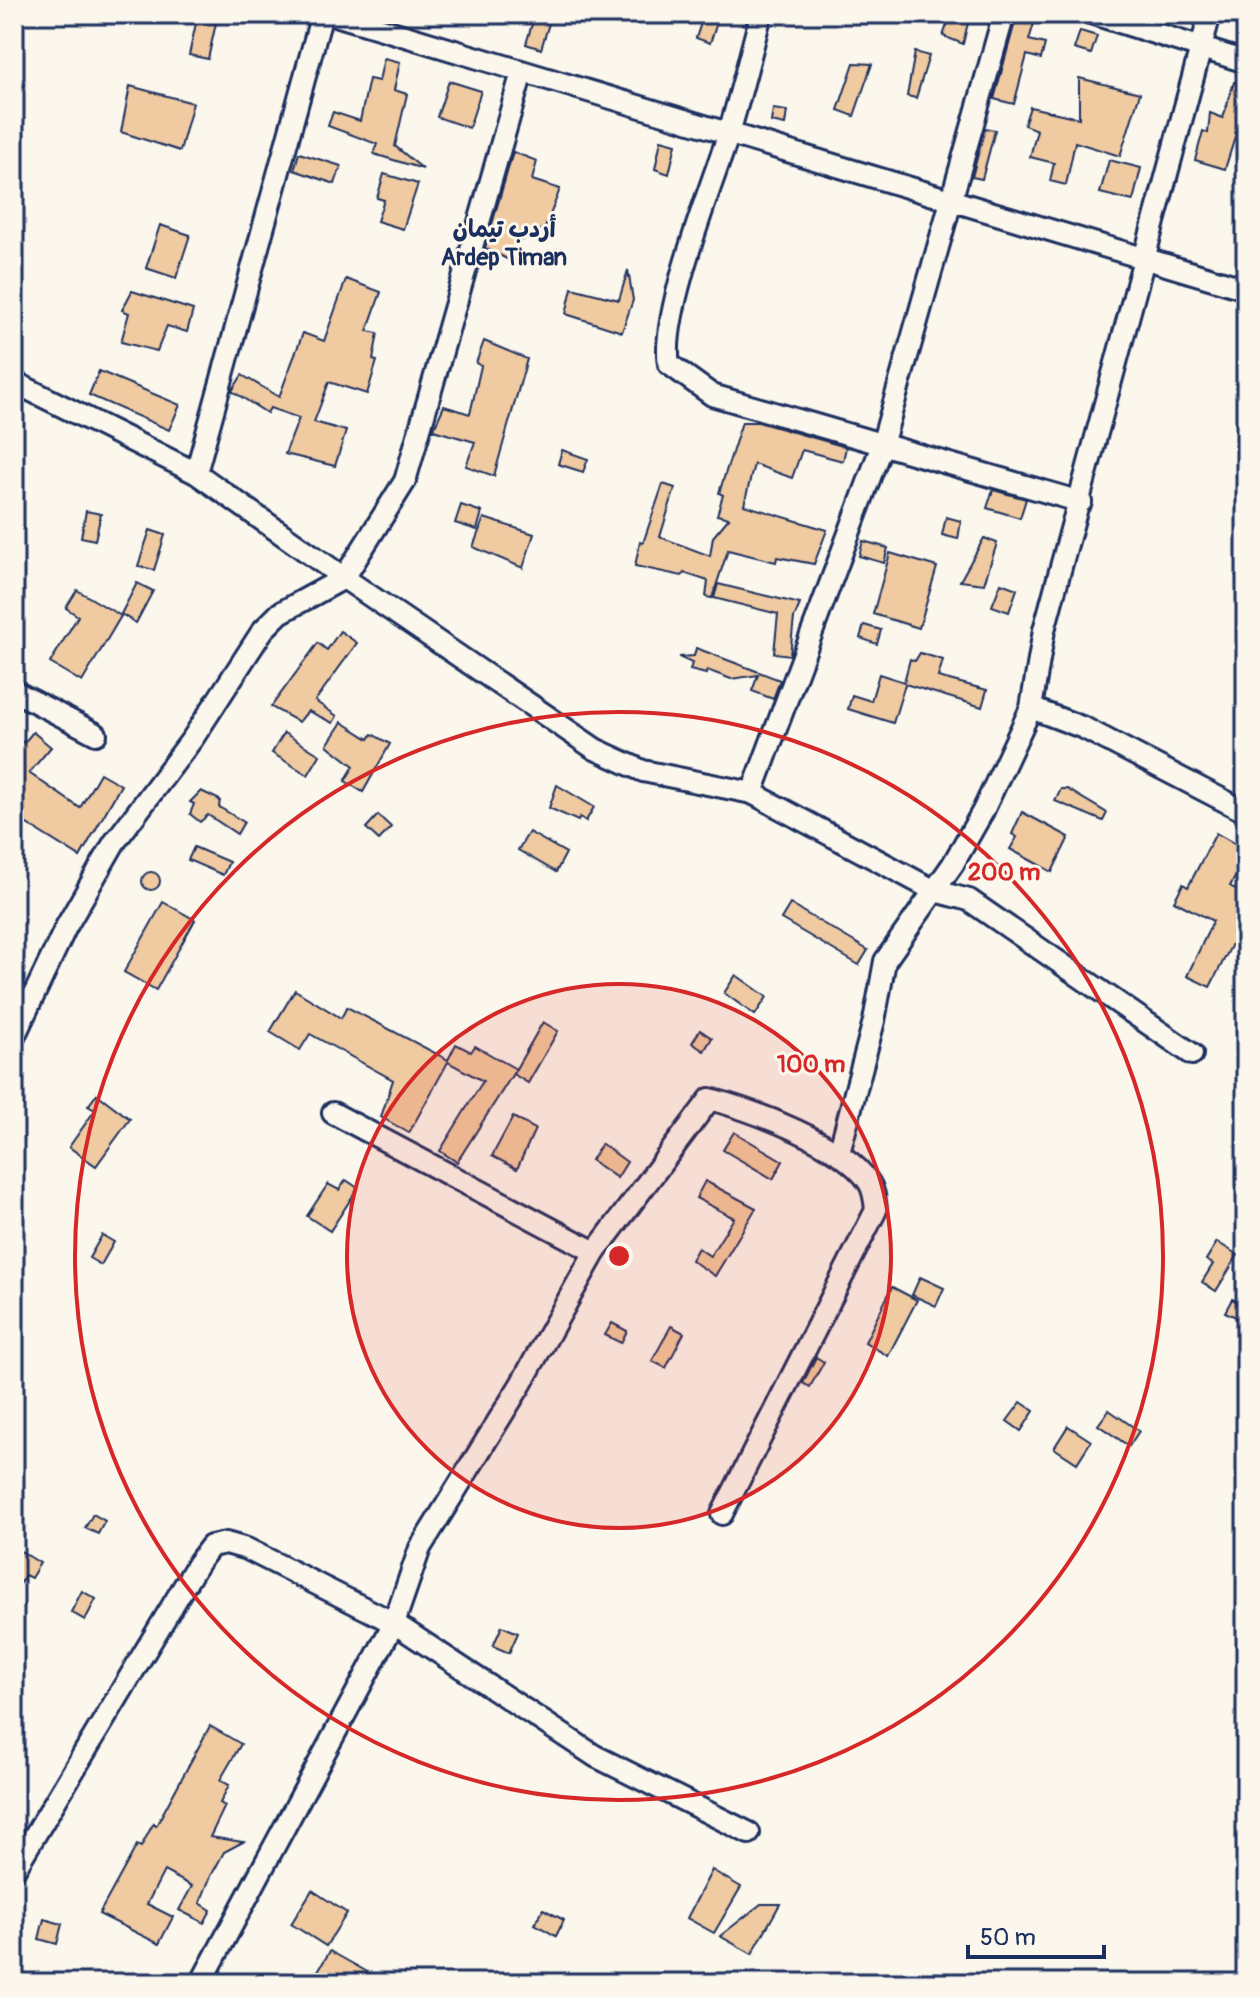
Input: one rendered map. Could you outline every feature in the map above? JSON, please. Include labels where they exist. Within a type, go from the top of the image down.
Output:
[{"type":"street","points":[[196,473],[322,14]]},
{"type":"street","points":[[332,14],[1246,289]]},
{"type":"street","points":[[761,14],[728,134],[684,271],[665,348],[669,364],[712,395],[1081,502]]},
{"type":"street","points":[[752,793],[882,445],[949,198],[1004,14]]},
{"type":"street","points":[[1094,14],[1246,62]]},
{"type":"street","points":[[839,1153],[885,961],[935,891],[983,811],[1031,708],[1044,630],[1081,502],[1210,14]]},
{"type":"street","points":[[14,1037],[66,927],[114,843],[193,738],[263,630],[280,613],[344,578],[405,481],[522,72]]},
{"type":"street","points":[[14,382],[196,473],[595,749],[643,771],[752,793],[935,891],[969,900],[1192,1054]]},
{"type":"street","points":[[14,691],[96,734]]},
{"type":"street","points":[[1031,708],[1084,728],[1246,812]]},
{"type":"street","points":[[203,1982],[394,1623],[420,1548],[521,1384],[595,1252],[710,1099],[737,1106],[839,1153],[868,1181],[876,1210],[722,1514]]},
{"type":"street","points":[[333,1113],[595,1252]]},
{"type":"street","points":[[14,1870],[211,1546],[226,1543],[247,1549],[394,1623],[595,1756],[749,1833]]},
{"type":"building","points":[[198,14],[218,14],[208,59],[189,55]]},
{"type":"building","points":[[535,14],[552,14],[541,49],[526,44]]},
{"type":"building","points":[[704,14],[719,17],[710,43],[696,38]]},
{"type":"building","points":[[951,14],[970,14],[963,44],[943,36]]},
{"type":"building","points":[[1017,15],[1035,20],[1029,40],[1045,44],[1041,59],[1027,55],[1014,104],[994,99]]},
{"type":"building","points":[[1080,31],[1097,36],[1091,54],[1074,49]]},
{"type":"building","points":[[915,52],[929,56],[916,98],[907,96]]},
{"type":"building","points":[[384,58],[400,62],[394,90],[407,94],[395,146],[423,169],[374,154],[377,144],[328,126],[333,112],[360,121],[369,79],[379,81]]},
{"type":"building","points":[[854,63],[872,64],[854,116],[838,110]]},
{"type":"building","points":[[1079,78],[1140,93],[1120,156],[1075,142],[1066,185],[1050,181],[1054,163],[1030,157],[1037,130],[1024,125],[1030,107],[1079,118]]},
{"type":"building","points":[[449,81],[481,91],[469,128],[437,117]]},
{"type":"building","points":[[1234,82],[1246,83],[1246,102],[1225,169],[1195,160],[1203,131],[1208,133],[1210,113],[1223,118]]},
{"type":"building","points":[[130,86],[193,103],[180,151],[121,132]]},
{"type":"building","points":[[773,109],[787,111],[785,125],[771,122]]},
{"type":"building","points":[[985,128],[995,130],[982,179],[972,177]]},
{"type":"building","points":[[661,140],[676,144],[669,174],[655,169]]},
{"type":"building","points":[[513,152],[537,161],[532,180],[560,189],[545,228],[518,242],[511,261],[485,248]]},
{"type":"building","points":[[299,153],[341,166],[335,184],[294,170]]},
{"type":"building","points":[[1109,160],[1141,168],[1133,201],[1100,193]]},
{"type":"building","points":[[384,174],[418,184],[403,229],[377,221],[384,200],[377,198]]},
{"type":"building","points":[[160,225],[190,235],[176,278],[146,268]]},
{"type":"building","points":[[628,270],[633,300],[622,332],[566,314],[572,288],[619,300]]},
{"type":"building","points":[[346,279],[381,292],[367,331],[378,333],[373,360],[377,361],[367,394],[329,382],[314,422],[346,431],[335,466],[285,454],[299,418],[270,408],[267,413],[232,391],[242,375],[279,397],[303,333],[324,341]]},
{"type":"building","points":[[132,291],[193,310],[187,332],[167,326],[157,351],[121,342],[129,313],[122,310]]},
{"type":"building","points":[[484,341],[527,359],[494,476],[466,466],[475,442],[433,430],[444,406],[470,414],[481,366],[476,363]]},
{"type":"building","points":[[99,371],[180,405],[169,430],[89,395]]},
{"type":"building","points":[[742,422],[758,422],[846,447],[843,461],[802,450],[792,478],[754,464],[744,505],[827,530],[814,564],[777,557],[776,562],[728,550],[712,598],[706,597],[708,581],[684,573],[682,576],[635,566],[640,542],[643,543],[663,484],[675,488],[660,537],[710,556],[713,537],[729,518],[717,515],[723,495],[719,493]]},
{"type":"building","points":[[562,450],[588,459],[583,472],[558,464]]},
{"type":"building","points":[[993,490],[1026,499],[1020,518],[987,508]]},
{"type":"building","points":[[461,505],[482,512],[477,530],[455,523]]},
{"type":"building","points":[[86,511],[101,514],[95,540],[81,537]]},
{"type":"building","points":[[946,517],[961,521],[958,539],[942,535]]},
{"type":"building","points":[[484,518],[534,534],[523,568],[473,547]]},
{"type":"building","points":[[150,530],[165,535],[154,570],[138,566]]},
{"type":"building","points":[[984,538],[997,543],[984,584],[960,581]]},
{"type":"building","points":[[863,541],[888,548],[884,563],[859,556]]},
{"type":"building","points":[[890,553],[937,567],[919,628],[873,614]]},
{"type":"building","points":[[137,583],[153,591],[136,623],[121,614]]},
{"type":"building","points":[[1001,583],[1017,589],[1009,612],[992,606]]},
{"type":"building","points":[[718,584],[800,604],[794,618],[790,655],[774,653],[778,614],[714,598]]},
{"type":"building","points":[[77,590],[121,616],[82,682],[50,663],[78,616],[66,608]]},
{"type":"building","points":[[864,625],[881,630],[877,644],[860,638]]},
{"type":"building","points":[[340,631],[357,643],[315,701],[337,716],[333,723],[308,711],[299,722],[271,707],[318,643],[327,650]]},
{"type":"building","points":[[696,648],[780,680],[773,699],[752,691],[758,675],[731,679],[707,670],[706,674],[690,670],[692,663],[679,657],[694,656]]},
{"type":"building","points":[[920,653],[943,660],[938,677],[987,690],[982,707],[905,684],[893,723],[848,709],[852,695],[871,701],[879,674],[904,682],[910,659],[915,661]]},
{"type":"building","points":[[342,722],[369,739],[372,734],[390,744],[363,792],[345,781],[354,766],[327,745]]},
{"type":"building","points":[[33,732],[51,747],[29,773],[80,808],[100,773],[121,785],[80,857],[14,816],[14,736],[24,743]]},
{"type":"building","points":[[284,733],[320,755],[308,775],[272,753]]},
{"type":"building","points":[[557,785],[594,807],[586,821],[580,817],[578,821],[549,808]]},
{"type":"building","points":[[1061,789],[1067,789],[1107,813],[1103,821],[1055,801]]},
{"type":"building","points":[[201,791],[220,800],[219,807],[244,822],[237,834],[208,815],[200,822],[190,814],[194,804],[190,802]]},
{"type":"building","points":[[1022,812],[1069,837],[1052,872],[1010,849],[1017,837],[1012,834]]},
{"type":"building","points":[[378,815],[391,827],[379,840],[366,828]]},
{"type":"building","points":[[529,832],[566,853],[556,872],[518,850]]},
{"type":"building","points":[[1216,833],[1246,850],[1246,859],[1230,886],[1246,896],[1246,933],[1237,948],[1232,944],[1210,987],[1187,976],[1213,921],[1174,901],[1183,884],[1188,887]]},
{"type":"building","points":[[194,847],[229,862],[223,875],[188,860]]},
{"type":"building","points":[[151,872],[160,881],[151,890],[142,881]]},
{"type":"building","points":[[163,902],[195,920],[156,990],[124,972]]},
{"type":"building","points":[[790,904],[868,950],[859,965],[781,919]]},
{"type":"building","points":[[736,975],[767,997],[755,1015],[724,993]]},
{"type":"building","points":[[295,990],[341,1018],[347,1007],[448,1060],[456,1044],[471,1052],[475,1046],[516,1069],[457,1162],[440,1151],[483,1081],[448,1062],[409,1133],[381,1117],[393,1080],[310,1034],[300,1050],[270,1032]]},
{"type":"building","points":[[543,1022],[558,1031],[528,1083],[513,1074]]},
{"type":"building","points":[[700,1030],[712,1038],[704,1051],[692,1043]]},
{"type":"building","points":[[97,1094],[130,1119],[96,1166],[69,1147],[95,1110],[88,1106]]},
{"type":"building","points":[[513,1117],[535,1129],[517,1169],[492,1156]]},
{"type":"building","points":[[734,1132],[783,1161],[773,1179],[723,1150]]},
{"type":"building","points":[[602,1144],[627,1162],[617,1178],[591,1160]]},
{"type":"building","points":[[346,1180],[358,1188],[330,1231],[307,1216],[328,1184],[339,1190]]},
{"type":"building","points":[[705,1181],[756,1208],[715,1276],[691,1260],[698,1248],[710,1256],[734,1218],[696,1198]]},
{"type":"building","points":[[102,1235],[114,1242],[101,1265],[89,1258]]},
{"type":"building","points":[[1217,1242],[1238,1255],[1216,1291],[1202,1282],[1213,1264],[1206,1260]]},
{"type":"building","points":[[920,1277],[944,1288],[936,1306],[912,1295]]},
{"type":"building","points":[[892,1287],[917,1300],[888,1356],[865,1342]]},
{"type":"building","points":[[1232,1299],[1245,1305],[1238,1318],[1225,1312]]},
{"type":"building","points":[[612,1323],[627,1331],[621,1343],[605,1335]]},
{"type":"building","points":[[671,1326],[684,1333],[666,1368],[652,1361]]},
{"type":"building","points":[[816,1357],[824,1362],[810,1387],[803,1383]]},
{"type":"building","points":[[1021,1402],[1034,1411],[1021,1431],[1007,1421]]},
{"type":"building","points":[[1109,1410],[1139,1431],[1129,1446],[1098,1425]]},
{"type":"building","points":[[1068,1426],[1091,1441],[1077,1463],[1054,1448]]},
{"type":"building","points":[[93,1514],[105,1521],[98,1534],[85,1528]]},
{"type":"building","points":[[14,1547],[40,1563],[31,1578],[25,1575],[14,1595]]},
{"type":"building","points":[[82,1591],[96,1599],[85,1620],[71,1612]]},
{"type":"building","points":[[502,1626],[518,1633],[509,1653],[493,1646]]},
{"type":"building","points":[[210,1726],[241,1744],[220,1780],[229,1785],[220,1803],[225,1806],[210,1837],[243,1842],[224,1852],[210,1878],[200,1903],[211,1910],[204,1923],[179,1910],[192,1886],[164,1871],[147,1904],[173,1917],[159,1944],[99,1914],[137,1845],[141,1847],[153,1824],[156,1826]]},
{"type":"building","points":[[712,1870],[741,1887],[714,1933],[687,1918]]},
{"type":"building","points":[[312,1890],[347,1913],[326,1946],[291,1924]]},
{"type":"building","points":[[761,1904],[780,1904],[752,1954],[720,1936]]},
{"type":"building","points":[[543,1909],[564,1920],[556,1936],[535,1924]]},
{"type":"building","points":[[44,1919],[62,1924],[57,1944],[39,1939]]},
{"type":"building","points":[[330,1951],[387,1983],[360,1983],[347,1976],[343,1983],[321,1983],[313,1979]]},
{"type":"district","name":"أردب تيمان Ardep Timan","points":[[504,243]]}]
